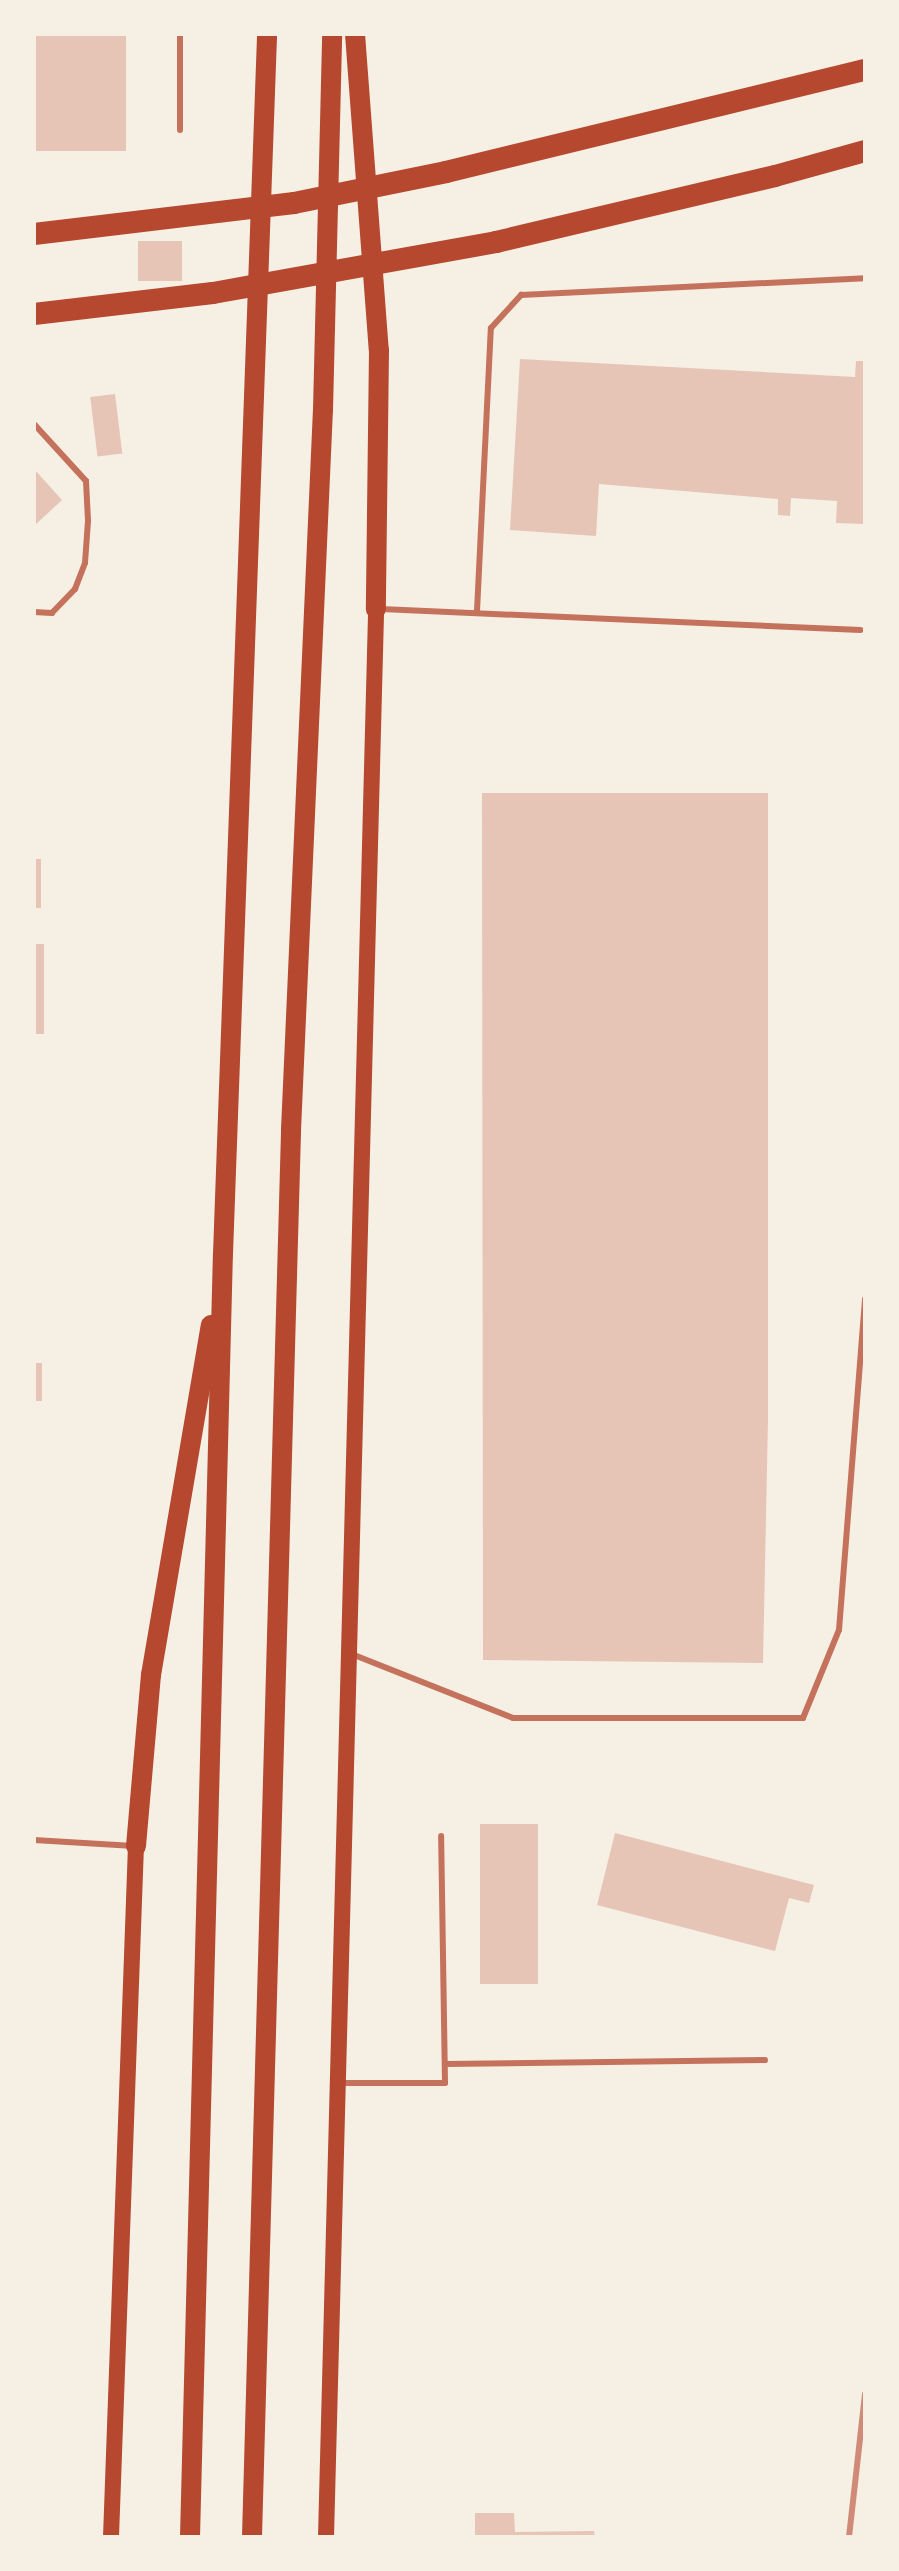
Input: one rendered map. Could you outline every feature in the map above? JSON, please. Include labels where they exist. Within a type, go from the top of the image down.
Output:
[{"type":"highway","points":[[34,234],[310,200],[446,172],[865,70]]},
{"type":"highway","points":[[34,314],[213,293],[496,242],[775,176],[865,151]]},
{"type":"main road","points":[[190,2537],[223,1254],[267,34]]},
{"type":"main road","points":[[252,2537],[290,1162],[323,410],[332,34]]},
{"type":"main road","points":[[326,2537],[376,609],[379,350],[355,34]]},
{"type":"main road","points":[[111,2537],[136,1846],[151,1675],[223,1254]]},
{"type":"lane","points":[[180,34],[180,130]]},
{"type":"lane","points":[[477,611],[491,328],[521,295],[865,278]]},
{"type":"lane","points":[[34,424],[86,481],[88,521],[85,563],[75,589],[52,613],[34,612]]},
{"type":"lane","points":[[376,609],[861,630]]},
{"type":"lane","points":[[349,1653],[513,1718],[803,1718],[839,1630],[865,1299]]},
{"type":"lane","points":[[340,2083],[445,2083],[441,1836]]},
{"type":"lane","points":[[34,1840],[136,1846]]},
{"type":"lane","points":[[445,2064],[765,2060]]},
{"type":"building","points":[[34,34],[126,34],[126,151],[34,151]]},
{"type":"building","points":[[138,241],[182,241],[182,281],[138,281]]},
{"type":"building","points":[[520,359],[855,377],[856,361],[865,361],[865,524],[836,523],[837,501],[791,498],[790,516],[778,515],[778,499],[599,484],[596,536],[510,530]]},
{"type":"building","points":[[115,394],[122,454],[97,457],[90,397]]},
{"type":"building","points":[[34,469],[62,500],[34,526]]},
{"type":"building","points":[[482,793],[768,793],[768,1419],[763,1663],[483,1660]]},
{"type":"building","points":[[34,859],[41,859],[41,908],[34,908]]},
{"type":"building","points":[[34,944],[44,944],[44,1034],[34,1034]]},
{"type":"building","points":[[34,1363],[42,1363],[42,1401],[34,1401]]},
{"type":"building","points":[[480,1824],[538,1824],[538,1984],[480,1984]]},
{"type":"building","points":[[615,1833],[814,1885],[809,1903],[789,1898],[775,1951],[597,1905]]},
{"type":"building","points":[[475,2513],[514,2513],[515,2532],[594,2531],[595,2537],[475,2537]]},
{"type":"railway","points":[[849,2537],[865,2394]]}]
